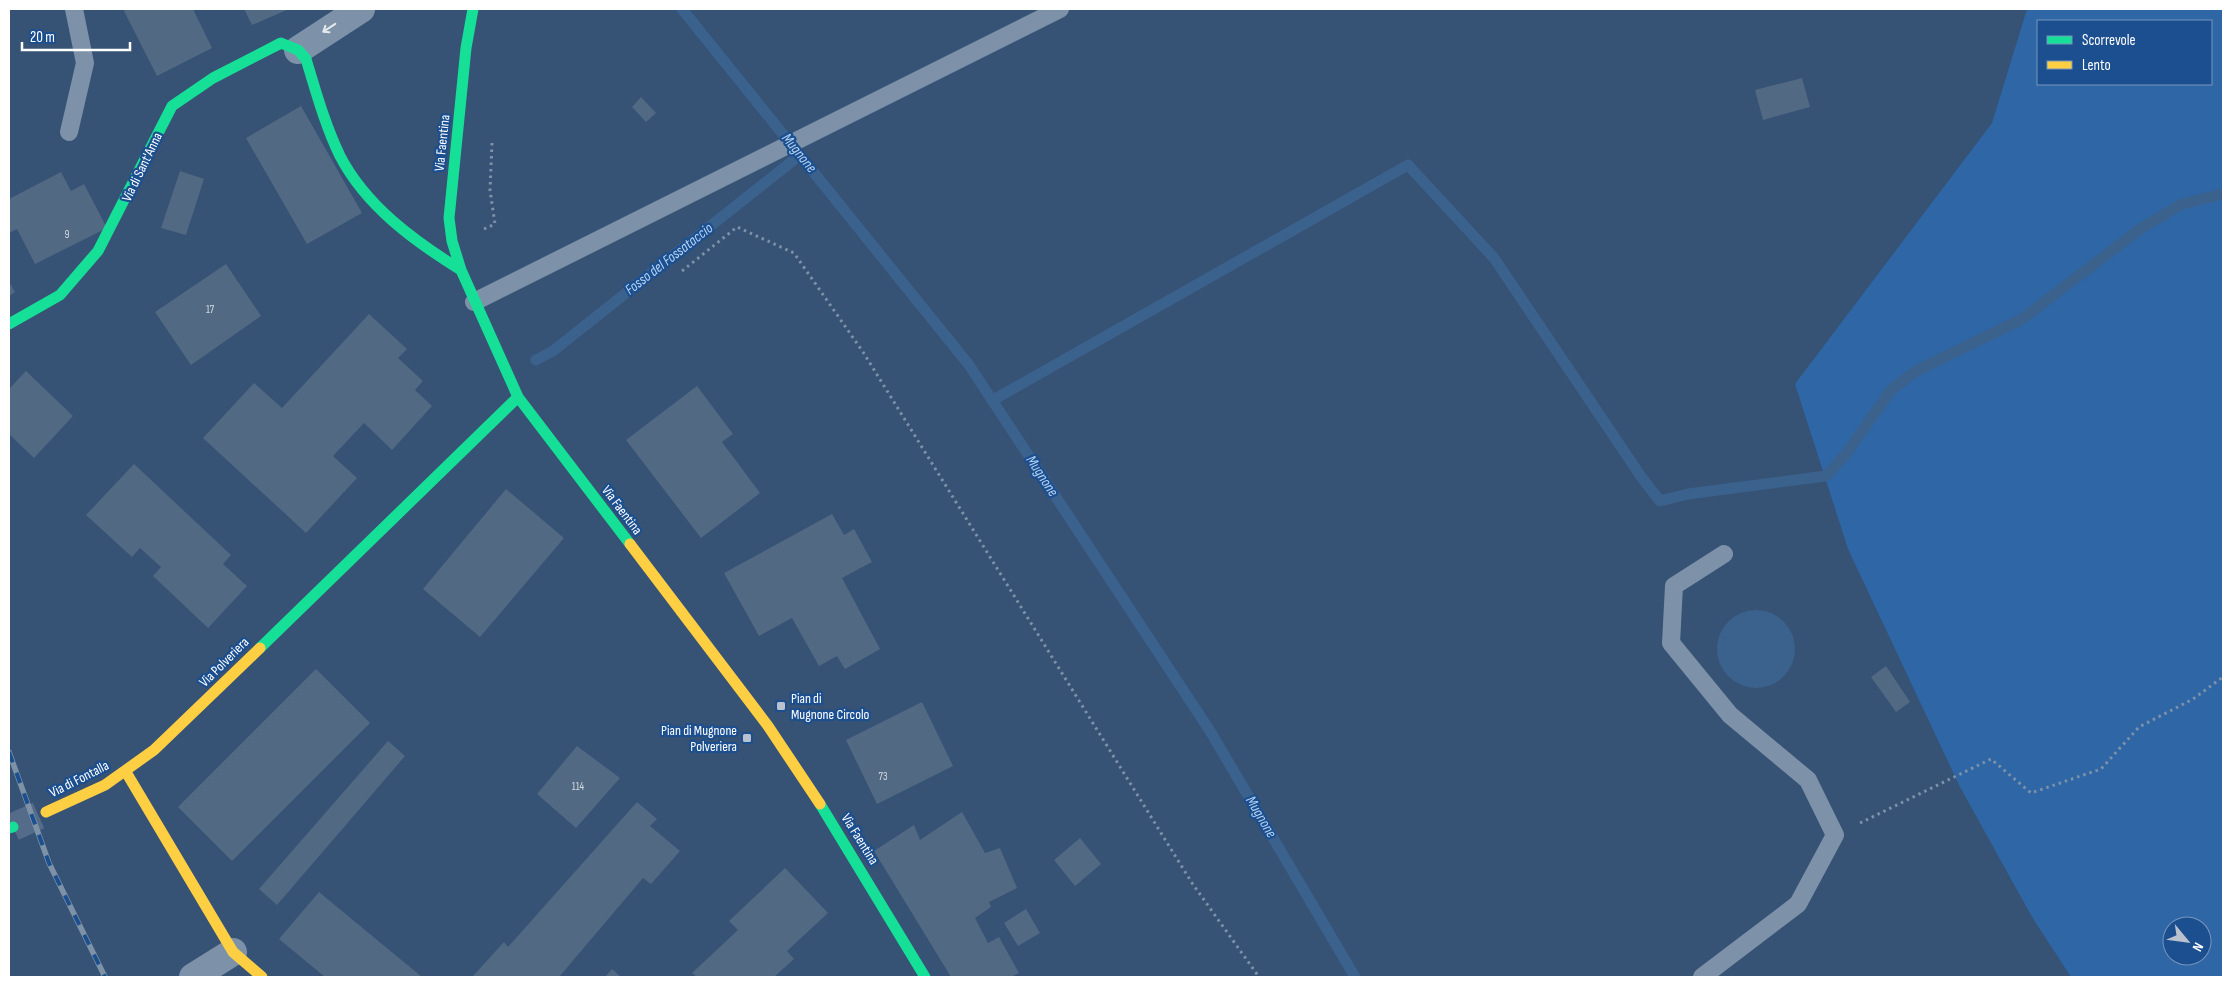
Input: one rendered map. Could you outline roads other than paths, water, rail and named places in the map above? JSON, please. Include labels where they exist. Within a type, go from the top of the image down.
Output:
[{"type":"street","points":[[361,9],[298,50],[306,59],[331,137],[356,182],[386,216],[432,253],[461,270]]},
{"type":"street","name":"Via Faentina","points":[[473,9],[466,48],[449,218],[452,241],[461,270],[518,397],[768,726],[797,768],[883,904],[925,977]]},
{"type":"street","name":"Via di Sant'Anna","points":[[9,324],[60,295],[98,251],[172,106],[213,78],[281,43],[298,50]]},
{"type":"street","name":"Via Polveriera","points":[[126,772],[184,723],[362,547],[518,397]]},
{"type":"street","points":[[126,772],[233,952],[262,977]]},
{"type":"street","name":"Via di Fontalla","points":[[46,812],[105,785],[126,772]]},
{"type":"street","points":[[193,977],[233,952]]},
{"type":"lane","points":[[69,132],[85,63],[74,9]]},
{"type":"lane","points":[[474,302],[714,180],[1060,9]]},
{"type":"lane","points":[[1702,977],[1798,904],[1835,835],[1808,780],[1730,715],[1671,643],[1674,586],[1724,554]]},
{"type":"waterway","name":"Mugnone","points":[[682,9],[969,365],[1210,731],[1355,977]]},
{"type":"waterway","name":"Fosso del Fossataccio","points":[[536,360],[553,351],[800,155]]},
{"type":"waterway","points":[[993,400],[1408,165],[1494,258],[1642,478],[1660,501],[1688,494],[1826,476],[1846,454],[1891,390],[1916,371],[2022,319],[2140,229],[2182,204],[2223,194]]},
{"type":"tunnel","points":[[13,827],[46,812]]},
{"type":"railway","points":[[9,752],[49,863],[105,977]]},
{"type":"place","name":"Pian di Mugnone Circolo","points":[[781,706]]},
{"type":"place","name":"Pian di Mugnone Polveriera","points":[[747,738]]}]
